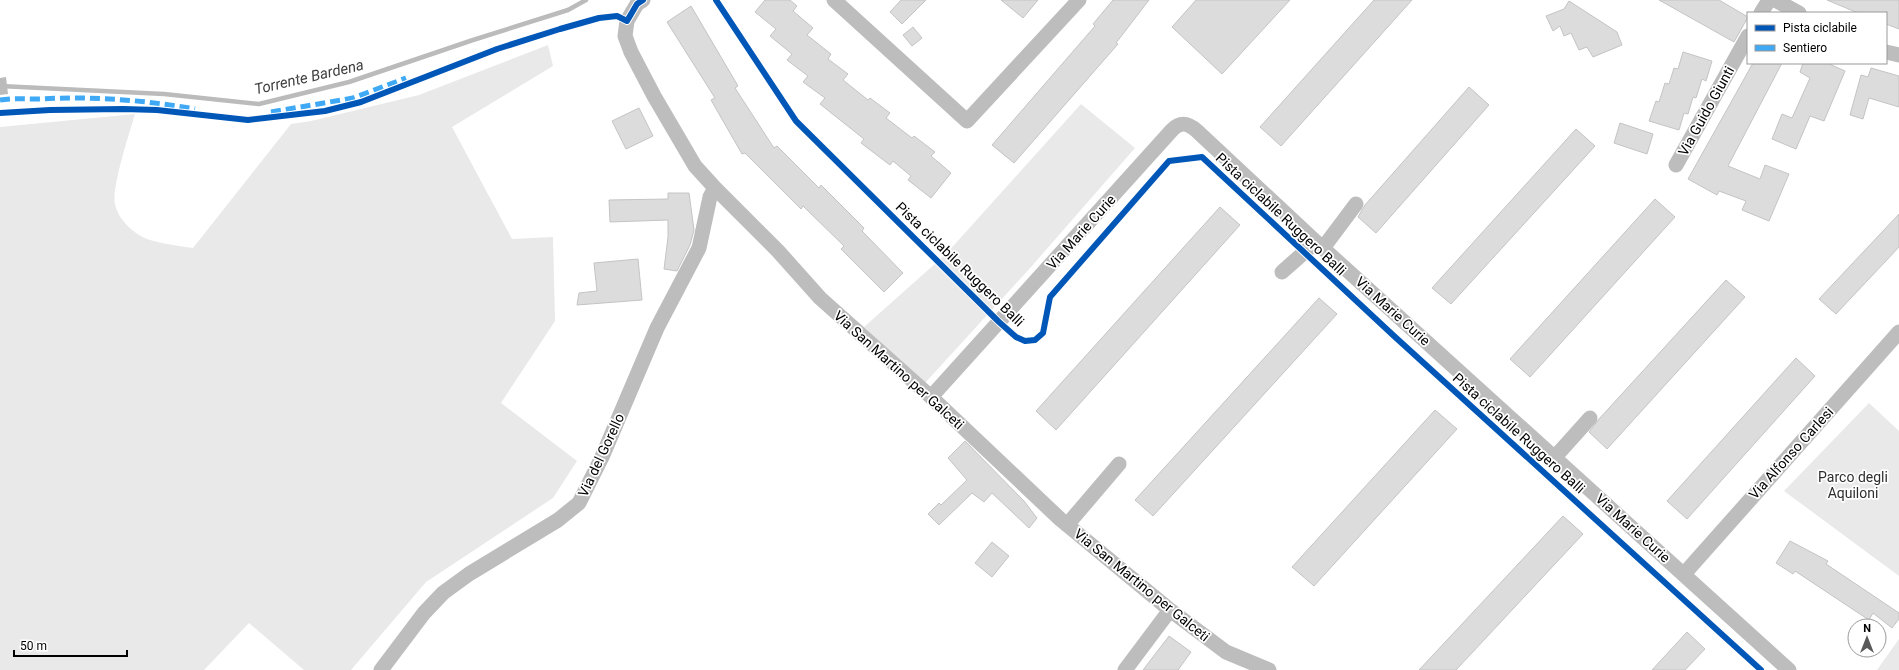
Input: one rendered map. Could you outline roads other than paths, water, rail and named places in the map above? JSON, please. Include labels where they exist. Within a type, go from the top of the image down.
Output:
[{"type":"street","name":"Via San Martino per Galceti","points":[[643,0],[637,4],[627,21],[625,36],[654,96],[695,166],[715,188],[778,251],[820,298],[930,397],[1067,525],[1170,610],[1226,652],[1270,670]]},
{"type":"street","points":[[834,0],[968,121],[1079,0]]},
{"type":"street","points":[[1762,12],[1768,0]]},
{"type":"street","points":[[1776,0],[1797,12]]},
{"type":"street","name":"Via Guido Giunti","points":[[1676,165],[1747,38]]},
{"type":"street","points":[[1887,52],[1899,55]]},
{"type":"street","name":"Via Marie Curie","points":[[930,397],[1179,124],[1190,125],[1320,245],[1789,670]]},
{"type":"street","name":"Via del Gorello","points":[[381,670],[424,613],[443,593],[470,574],[558,520],[579,503],[602,458],[657,328],[699,248],[710,197],[715,188]]},
{"type":"street","points":[[1282,272],[1320,245],[1356,204]]},
{"type":"street","name":"Via Alfonso Carlesi","points":[[1684,574],[1899,332]]},
{"type":"street","points":[[1555,457],[1590,418]]},
{"type":"street","points":[[1067,525],[1118,464]]},
{"type":"street","points":[[1125,670],[1170,610]]},
{"type":"waterway","name":"Torrente Bardena","points":[[0,86],[164,94],[259,104],[349,82],[568,10],[586,0]]},
{"type":"park label","name":"Parco degli Aquiloni","points":[[1853,486]]}]
